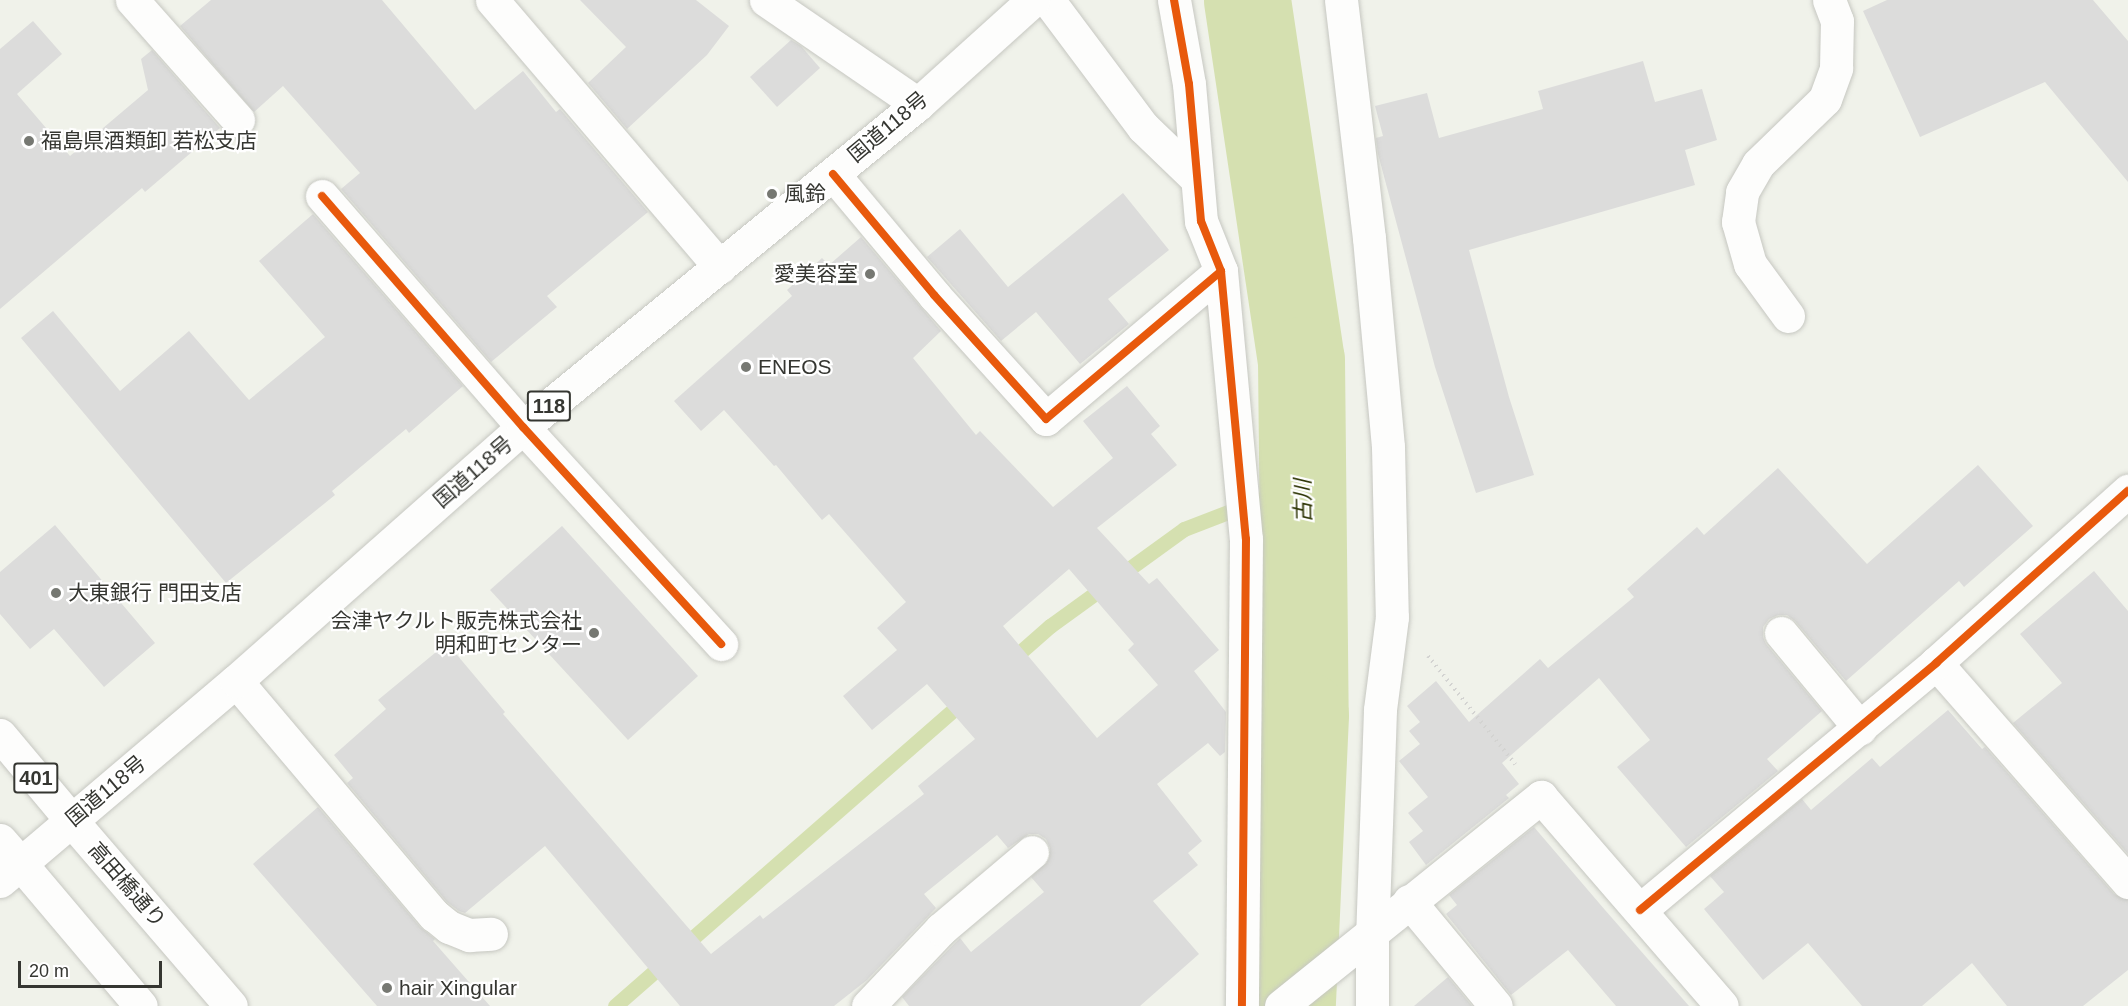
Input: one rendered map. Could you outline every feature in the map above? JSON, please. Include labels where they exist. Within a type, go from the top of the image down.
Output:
[{"type":"main road","points":[[132,0],[238,120]]},
{"type":"main road","points":[[492,0],[720,267]]},
{"type":"main road","points":[[766,0],[918,104]]},
{"type":"main road","name":"国道118号","points":[[7,862],[71,820],[236,681],[524,427],[918,104],[1033,0]]},
{"type":"main road","points":[[1048,0],[1143,127],[1197,179]]},
{"type":"main road","points":[[1174,0],[1189,84],[1201,221],[1221,271],[1246,538],[1242,1006]]},
{"type":"main road","points":[[1341,0],[1370,238],[1387,435],[1390,631],[1380,710],[1372,934],[1372,1006]]},
{"type":"main road","points":[[1788,316],[1750,264],[1738,222],[1742,192],[1758,164],[1825,99],[1836,68],[1837,21],[1829,0]]},
{"type":"main road","points":[[833,174],[934,295],[1046,420],[1221,271]]},
{"type":"main road","points":[[322,196],[524,427],[720,644]]},
{"type":"main road","points":[[1640,910],[1936,663],[2128,491]]},
{"type":"main road","points":[[1781,633],[1860,728]]},
{"type":"main road","points":[[1936,663],[2122,861]]},
{"type":"main road","points":[[236,681],[434,915],[449,927],[469,935],[491,934]]},
{"type":"main road","name":"高田橋通り","points":[[0,735],[231,1006]]},
{"type":"main road","points":[[1281,1006],[1541,797],[1722,1006]]},
{"type":"main road","points":[[868,1006],[941,929],[1032,852]]},
{"type":"main road","points":[[7,862],[141,1006]]},
{"type":"main road","points":[[1409,901],[1496,1006]]},
{"type":"path","points":[[1390,631],[1434,659],[1541,797]]},
{"type":"building","points":[[211,0],[382,0],[475,110],[523,71],[556,112],[560,109],[648,212],[547,296],[557,307],[491,362],[341,189],[360,173],[283,86],[254,112],[180,26]]},
{"type":"building","points":[[580,0],[696,0],[729,26],[707,55],[627,129],[588,83],[626,47]]},
{"type":"building","points":[[1887,0],[2093,0],[2128,41],[2128,182],[2045,82],[1920,137],[1863,11]]},
{"type":"building","points":[[33,21],[62,54],[17,94],[70,156],[148,90],[141,59],[152,50],[220,128],[145,192],[142,188],[0,309],[0,49]]},
{"type":"building","points":[[791,40],[801,46],[820,68],[777,107],[750,77]]},
{"type":"building","points":[[1643,61],[1655,102],[1702,89],[1717,140],[1685,150],[1695,185],[1469,250],[1509,397],[1534,475],[1476,493],[1435,367],[1378,154],[1376,138],[1383,136],[1375,106],[1427,93],[1439,138],[1543,109],[1538,91]]},
{"type":"building","points":[[1123,193],[1169,250],[1108,299],[1129,324],[1080,364],[1036,312],[1001,341],[927,257],[960,229],[1008,287]]},
{"type":"building","points":[[313,214],[463,386],[409,433],[406,429],[332,491],[335,495],[226,583],[21,338],[53,311],[120,391],[189,331],[249,400],[325,337],[259,261]]},
{"type":"building","points":[[861,237],[941,331],[913,358],[976,435],[980,431],[1053,507],[1113,458],[1083,421],[1127,386],[1160,426],[1151,434],[1177,465],[1097,528],[1149,584],[1157,578],[1219,650],[1194,671],[1226,712],[1225,752],[1220,756],[1208,743],[1157,784],[1202,841],[1188,853],[1198,865],[1153,901],[1199,954],[1140,1006],[909,1006],[902,997],[960,938],[971,952],[1044,892],[1031,877],[1049,859],[1050,848],[1046,839],[1038,834],[1029,834],[1008,848],[997,835],[924,894],[936,908],[867,980],[834,1006],[680,1006],[545,846],[465,913],[459,911],[447,902],[347,783],[353,778],[334,755],[386,709],[378,700],[447,643],[505,712],[503,714],[711,954],[760,915],[763,919],[924,794],[918,786],[975,739],[927,684],[872,730],[843,696],[897,650],[877,628],[906,602],[829,514],[822,520],[776,465],[774,466],[724,410],[701,431],[674,401],[792,296],[787,290],[822,258],[829,265]],"holes":[[[1069,569],[1134,644],[1128,650],[1158,685],[1097,738],[1003,626]]]},
{"type":"building","points":[[1978,465],[2033,526],[1964,587],[1959,581],[1846,681],[1795,621],[1787,615],[1778,615],[1769,619],[1763,627],[1766,644],[1822,711],[1767,759],[1778,771],[1686,847],[1617,767],[1650,740],[1599,678],[1502,763],[1519,784],[1506,795],[1509,798],[1426,865],[1409,842],[1423,831],[1408,813],[1428,797],[1399,761],[1420,744],[1409,731],[1420,722],[1407,706],[1436,681],[1469,722],[1540,659],[1548,668],[1634,597],[1627,589],[1697,527],[1704,535],[1778,468],[1867,564]]},
{"type":"building","name":"大東銀行 門田支店","points":[[55,525],[155,643],[104,687],[54,629],[30,649],[0,614],[0,572]]},
{"type":"building","name":"会津ヤクルト販売株式会社 明和町センター","points":[[562,526],[698,676],[628,740],[490,590]]},
{"type":"building","points":[[2094,571],[2128,611],[2128,854],[2013,723],[2062,683],[2020,634]]},
{"type":"building","points":[[1948,710],[1982,749],[1985,747],[2114,894],[2128,900],[2128,970],[2083,1006],[2007,1006],[1972,963],[1922,1006],[1862,1006],[1808,943],[1763,980],[1704,909],[1724,892],[1710,876],[1802,799],[1811,810],[1872,758],[1880,767]]},
{"type":"building","points":[[318,807],[420,927],[435,939],[433,941],[490,1006],[377,1006],[253,864]]},
{"type":"building","points":[[1534,827],[1689,1006],[1616,1006],[1568,950],[1511,995],[1446,914],[1457,905],[1449,895]]},
{"type":"building","points":[[1448,977],[1472,1006],[1414,1006]]},
{"type":"waterway","name":"古川","points":[[1247,0],[1301,360],[1305,715],[1292,1006]]},
{"type":"waterway","points":[[1009,662],[1050,626],[1184,529],[1303,483]]},
{"type":"waterway","points":[[615,1006],[966,699]]},
{"type":"cycle path","points":[[1174,0],[1189,84],[1201,221],[1221,271],[1246,539],[1242,1006]]},
{"type":"cycle path","points":[[833,174],[934,295],[1046,419],[1221,271]]},
{"type":"cycle path","points":[[322,196],[523,427],[721,644]]},
{"type":"cycle path","points":[[1640,910],[1936,663],[2128,491]]},
{"type":"place","name":"福島県酒類卸 若松支店","points":[[29,141]]},
{"type":"place","name":"風鈴","points":[[772,194]]},
{"type":"place","name":"愛美容室","points":[[870,274]]},
{"type":"place","name":"ENEOS","points":[[746,367]]},
{"type":"place","name":"大東銀行 門田支店","points":[[56,593]]},
{"type":"place","name":"会津ヤクルト販売株式会社 明和町センター","points":[[594,633]]},
{"type":"place","name":"hair Xingular","points":[[387,988]]}]
